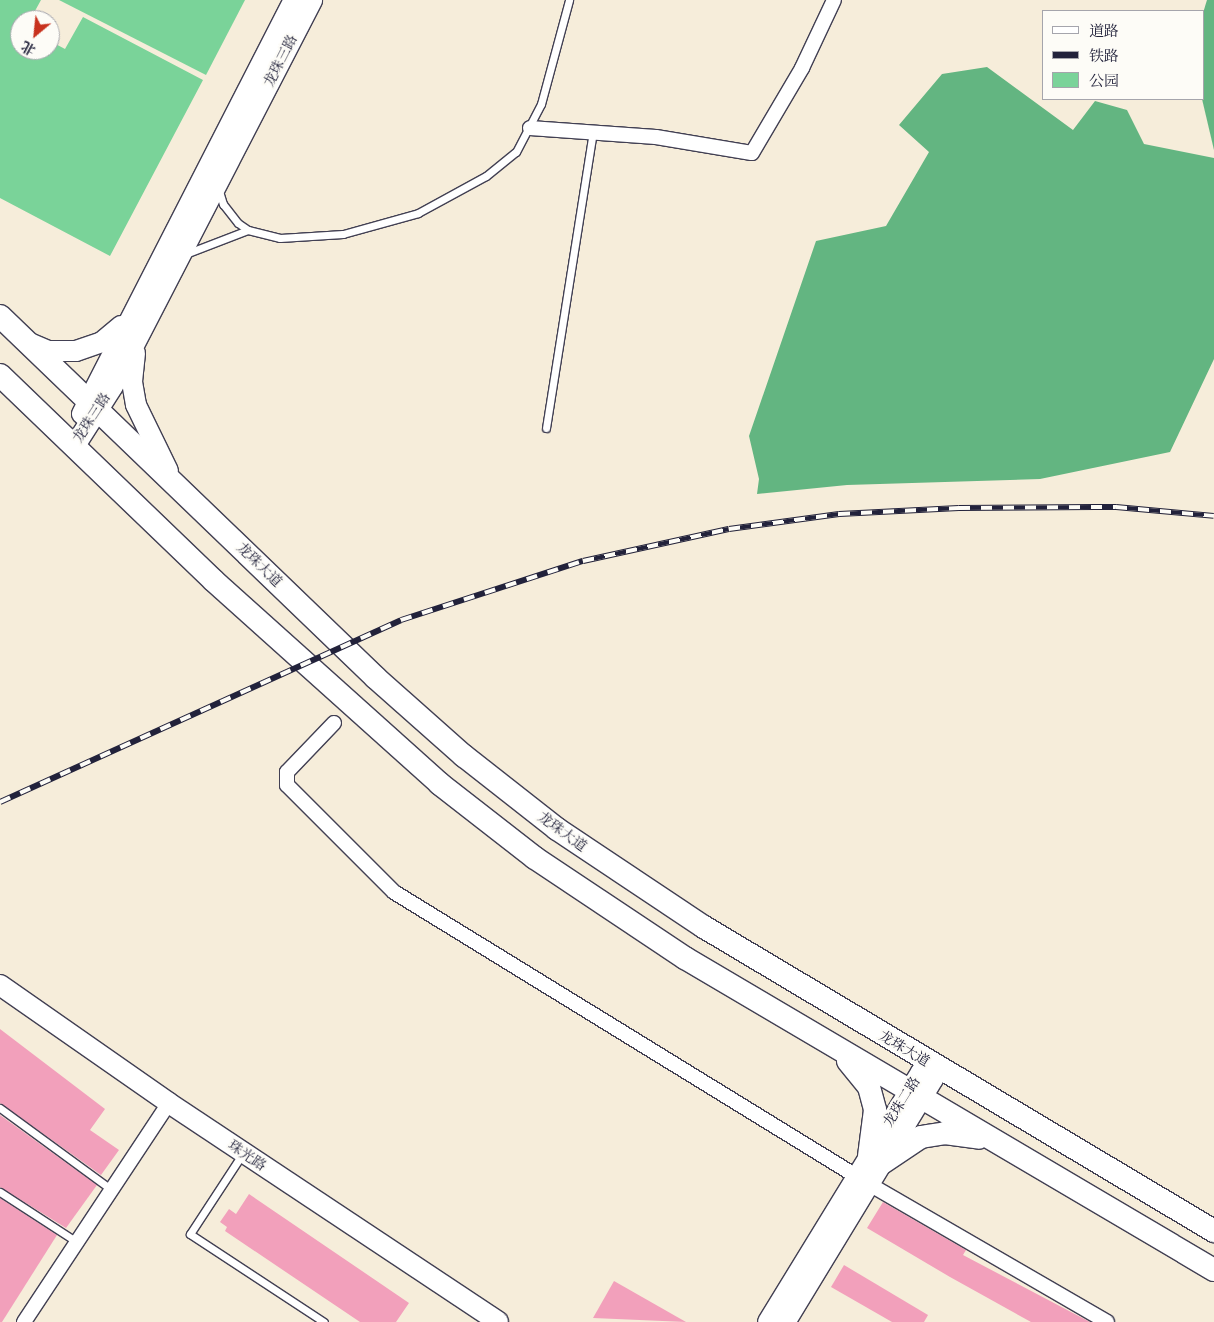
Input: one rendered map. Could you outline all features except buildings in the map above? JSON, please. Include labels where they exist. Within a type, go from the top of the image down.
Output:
[{"type":"main road","name":"龙珠三路","points":[[74,447],[294,0]]},
{"type":"main road","name":"龙珠三路","points":[[136,322],[180,258],[312,0]]},
{"type":"main road","name":"龙珠大道","points":[[0,316],[390,691],[510,793],[654,896],[933,1066],[1214,1231]]},
{"type":"main road","points":[[27,342],[55,352],[82,350],[136,322]]},
{"type":"main road","points":[[136,322],[132,382],[136,405],[176,486]]},
{"type":"main road","points":[[0,375],[221,588],[487,822],[634,926],[837,1049],[1214,1270]]},
{"type":"main road","name":"珠光路","points":[[0,984],[169,1103],[498,1322]]},
{"type":"main road","points":[[837,1049],[868,1087],[876,1110],[875,1159],[908,1143],[945,1133],[999,1144]]},
{"type":"main road","name":"龙珠二路","points":[[784,1322],[875,1159],[915,1095],[921,1072],[933,1066]]},
{"type":"main road","name":"龙珠二路","points":[[768,1322],[863,1180]]},
{"type":"street","points":[[530,128],[656,137],[752,153],[834,0]]},
{"type":"street","points":[[334,723],[287,772],[287,785],[394,892],[863,1180],[1107,1322]]},
{"type":"street","points":[[24,1322],[169,1103]]},
{"type":"lane","points":[[180,258],[200,245],[248,230],[312,238],[343,234],[418,213],[486,176],[516,152],[530,128],[541,104],[569,0]]},
{"type":"lane","points":[[546,428],[593,132]]},
{"type":"lane","points":[[218,182],[223,204],[248,230]]},
{"type":"lane","points":[[0,1108],[112,1190]]},
{"type":"lane","points":[[243,1153],[190,1234],[324,1322]]},
{"type":"lane","points":[[0,1192],[77,1242]]},
{"type":"green space","points":[[0,0],[41,0],[36,10],[10,10],[10,60],[60,60],[60,46],[65,49],[83,17],[203,80],[110,256],[0,198]]},
{"type":"green space","points":[[59,0],[245,0],[206,75]]},
{"type":"green space","points":[[1207,0],[1214,0],[1214,150],[1202,100],[1204,100],[1204,10]]},
{"type":"green space","points":[[987,67],[1073,130],[1095,101],[1127,110],[1144,144],[1214,158],[1214,359],[1170,452],[1040,479],[847,485],[757,494],[759,479],[749,436],[816,241],[886,226],[929,152],[899,125],[942,74]]},
{"type":"railway","points":[[0,802],[401,620],[583,561],[729,529],[839,514],[959,508],[1116,507],[1214,516]]}]
